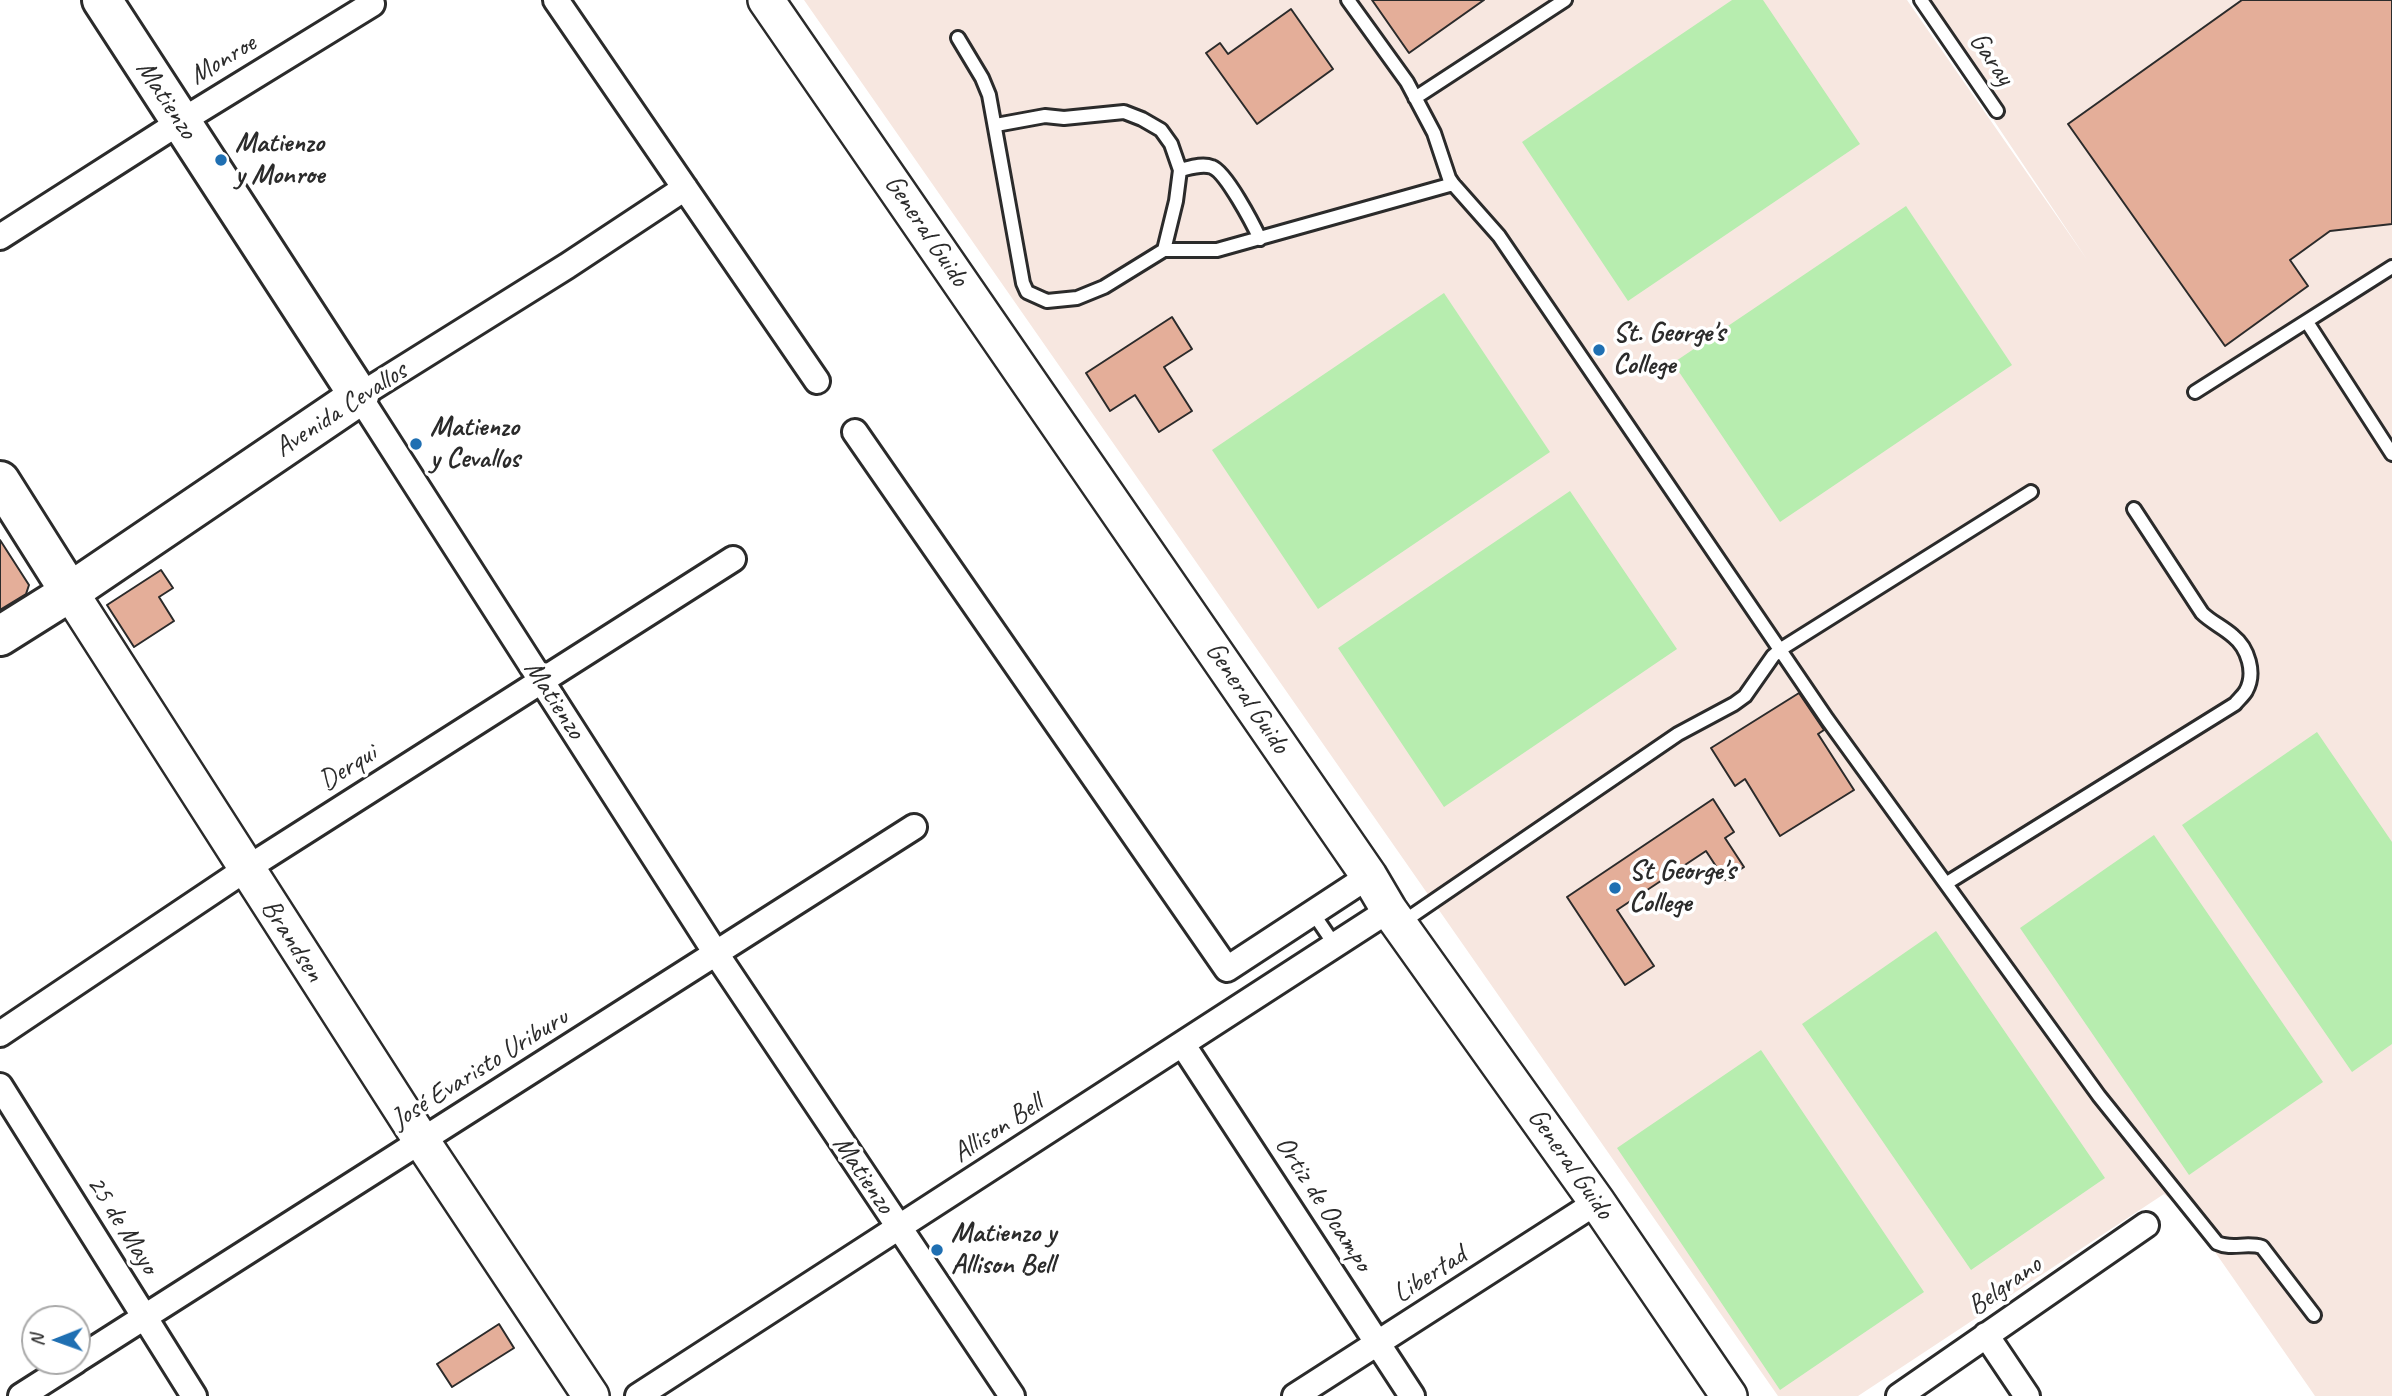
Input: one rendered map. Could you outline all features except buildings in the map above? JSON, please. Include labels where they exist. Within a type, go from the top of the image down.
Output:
[{"type":"main road","name":"Matienzo","points":[[102,0],[359,396]]},
{"type":"main road","name":"General Guido","points":[[766,0],[1395,917],[1597,1202],[1729,1396]]},
{"type":"main road","name":"Avenida Cevallos","points":[[0,636],[359,396]]},
{"type":"main road","name":"Brandsen","points":[[0,481],[421,1140],[591,1396]]},
{"type":"street","points":[[556,0],[817,381]]},
{"type":"street","name":"Monroe","points":[[0,237],[372,4]]},
{"type":"street","name":"Avenida Cevallos","points":[[359,396],[567,266],[685,188]]},
{"type":"street","name":"Matienzo","points":[[359,396],[716,955],[1012,1396]]},
{"type":"street","points":[[855,432],[1227,969],[1368,876]]},
{"type":"street","name":"Derqui","points":[[0,1034],[246,869],[733,559]]},
{"type":"street","name":"José Evaristo Uriburu","points":[[91,1351],[914,827]]},
{"type":"street","name":"Allison Bell","points":[[638,1396],[1183,1045],[1334,944],[1395,917]]},
{"type":"street","name":"Ortiz de Ocampo","points":[[1183,1045],[1412,1396]]},
{"type":"street","name":"25 de Mayo","points":[[0,1086],[194,1396]]},
{"type":"street","name":"Libertad","points":[[1295,1396],[1597,1202]]},
{"type":"street","name":"Belgrano","points":[[1899,1396],[2146,1225]]},
{"type":"street","points":[[1986,1335],[2027,1396]]},
{"type":"street","name":"José Evaristo Uriburu","points":[[20,1396],[54,1375]]},
{"type":"lane","points":[[1348,0],[1407,82],[1434,133],[1453,184],[1499,236],[1827,719],[2099,1096],[2217,1243],[2230,1247],[2262,1247],[2314,1315]]},
{"type":"lane","points":[[1415,98],[1565,0]]},
{"type":"lane","name":"Garay","points":[[1921,0],[1997,111]]},
{"type":"lane","points":[[958,38],[989,95],[1023,283],[1027,292],[1047,301],[1077,298],[1104,287],[1164,250],[1217,250],[1453,184]]},
{"type":"lane","points":[[996,125],[1045,116],[1064,118],[1124,112],[1161,130],[1171,144],[1180,170],[1176,201],[1164,250]]},
{"type":"lane","points":[[1180,170],[1202,166],[1213,167],[1221,173],[1260,239]]},
{"type":"lane","points":[[2195,393],[2392,267]]},
{"type":"lane","points":[[2307,322],[2392,454]]},
{"type":"lane","points":[[1395,917],[1678,734],[1734,704],[1745,696],[1781,649],[2031,492]]},
{"type":"lane","points":[[1947,883],[2235,704],[2246,691],[2250,678],[2249,662],[2241,645],[2234,636],[2202,613],[2134,509]]},
{"type":"lane","points":[[1313,913],[1334,944]]},
{"type":"shaded area","name":"St. George's College","points":[[804,0],[1907,0],[2088,261],[1913,0],[2392,0],[2392,1396],[2315,1396],[2190,1216],[2164,1194],[1858,1396],[1778,1396]]},
{"type":"green space","points":[[1732,0],[1763,0],[1860,144],[1628,301],[1522,142]]},
{"type":"green space","points":[[1906,206],[2012,365],[1780,522],[1673,363]]},
{"type":"green space","points":[[1444,293],[1550,452],[1318,609],[1212,450]]},
{"type":"green space","points":[[1570,491],[1677,649],[1444,807],[1338,648]]},
{"type":"green space","points":[[2317,732],[2392,842],[2392,1044],[2352,1072],[2182,825]]},
{"type":"green space","points":[[2154,835],[2323,1082],[2189,1175],[2020,928]]},
{"type":"green space","points":[[1936,931],[2105,1178],[1971,1270],[1802,1024]]},
{"type":"green space","points":[[1761,1050],[1924,1292],[1780,1390],[1617,1148]]},
{"type":"place","name":"Matienzo y Monroe","points":[[221,160]]},
{"type":"place","name":"St. George's College","points":[[1599,350]]},
{"type":"place","name":"Matienzo y Cevallos","points":[[416,444]]},
{"type":"place","name":"St George's College","points":[[1615,888]]},
{"type":"place","name":"Matienzo y Allison Bell","points":[[937,1250]]}]
